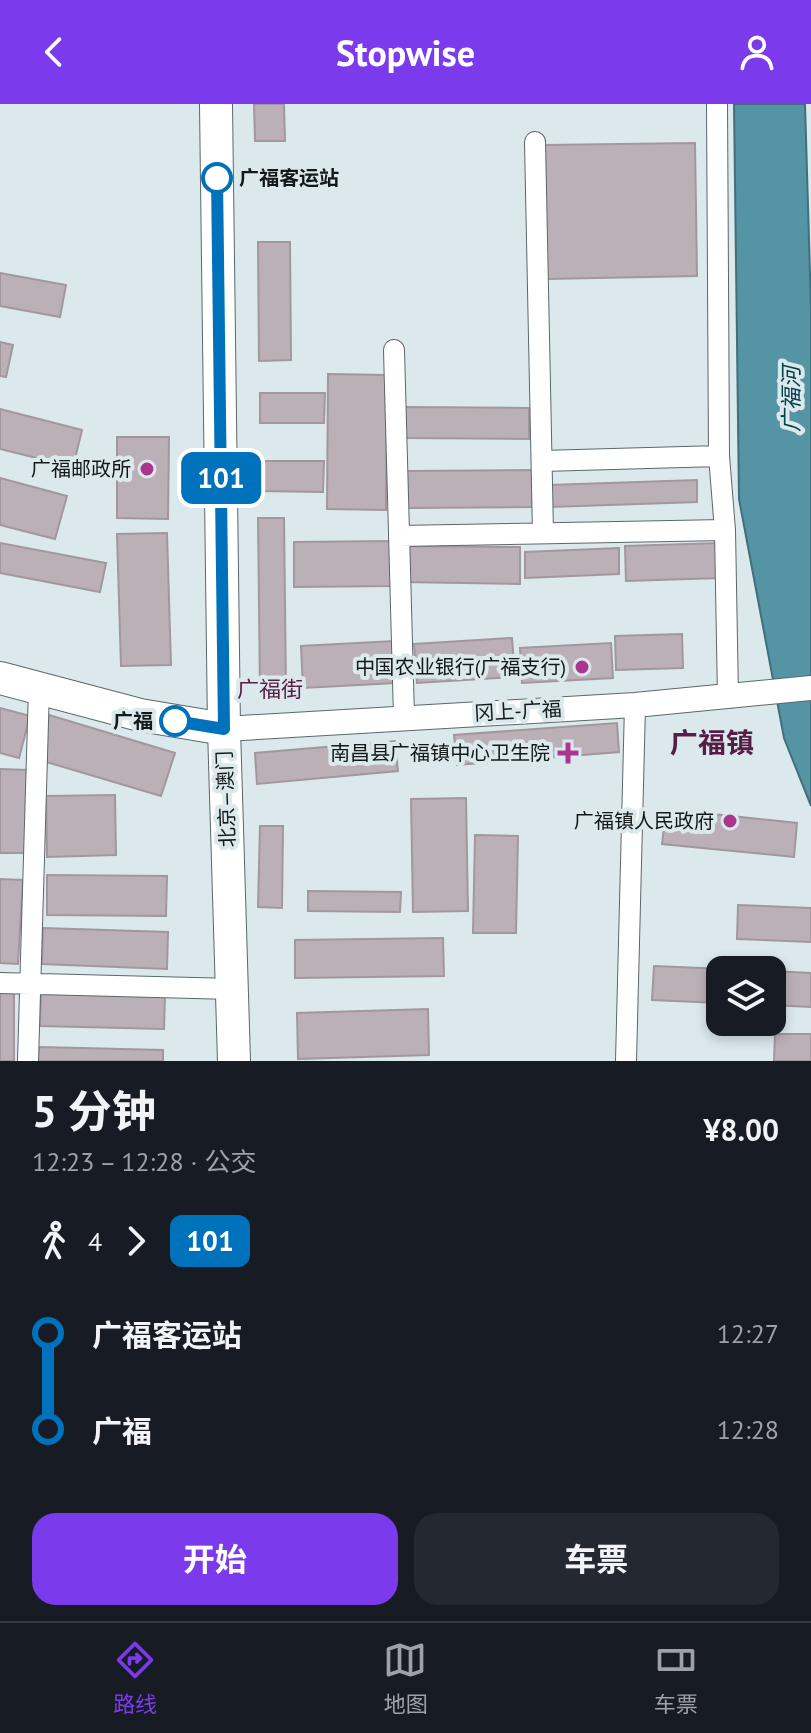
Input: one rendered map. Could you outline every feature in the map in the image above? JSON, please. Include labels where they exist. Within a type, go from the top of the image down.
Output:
[{"type":"main road","name":"北京—澳门","points":[[216,104],[224,729],[234,1061]]},
{"type":"main road","points":[[0,678],[140,715],[224,729]]},
{"type":"street","points":[[717,104],[719,456],[725,530],[728,698]]},
{"type":"street","points":[[535,142],[543,533]]},
{"type":"street","points":[[394,350],[404,717]]},
{"type":"street","points":[[542,461],[719,456]]},
{"type":"street","points":[[399,536],[725,530]]},
{"type":"street","points":[[28,1061],[39,688]]},
{"type":"street","name":"冈上-广福","points":[[224,729],[635,705],[811,688]]},
{"type":"street","points":[[626,1061],[635,705]]},
{"type":"street","points":[[0,983],[233,989]]},
{"type":"water","name":"广福河","points":[[734,104],[805,104],[811,308],[811,806],[784,738],[739,499]]},
{"type":"building","points":[[254,104],[284,104],[285,141],[255,141]]},
{"type":"building","points":[[695,143],[697,276],[547,279],[545,145]]},
{"type":"building","points":[[258,242],[290,242],[291,360],[259,361]]},
{"type":"building","points":[[0,273],[66,285],[60,317],[0,306]]},
{"type":"building","points":[[0,342],[13,345],[6,377],[0,376]]},
{"type":"building","points":[[328,374],[387,375],[386,510],[327,509]]},
{"type":"building","points":[[260,393],[325,393],[324,423],[260,423]]},
{"type":"building","points":[[404,407],[529,408],[529,439],[404,438]]},
{"type":"building","points":[[0,409],[82,430],[73,467],[0,449]]},
{"type":"building","points":[[117,437],[169,437],[168,519],[117,518]]},
{"type":"building","points":[[259,461],[324,461],[323,492],[259,491]]},
{"type":"building","points":[[532,470],[533,507],[408,508],[407,471]]},
{"type":"building","points":[[0,478],[67,496],[55,539],[0,525]]},
{"type":"building","points":[[697,480],[697,502],[550,507],[549,485]]},
{"type":"building","points":[[258,518],[284,518],[286,690],[260,690]]},
{"type":"building","points":[[167,533],[171,665],[121,666],[117,534]]},
{"type":"building","points":[[392,541],[392,586],[294,587],[294,542]]},
{"type":"building","points":[[0,543],[106,563],[100,592],[0,573]]},
{"type":"building","points":[[720,543],[721,578],[626,581],[625,546]]},
{"type":"building","points":[[402,546],[520,547],[520,584],[402,582]]},
{"type":"building","points":[[619,548],[619,574],[525,578],[525,552]]},
{"type":"building","points":[[682,634],[683,668],[616,670],[615,636]]},
{"type":"building","points":[[512,638],[515,677],[417,683],[414,644]]},
{"type":"building","points":[[394,641],[396,683],[303,688],[301,646]]},
{"type":"building","points":[[611,643],[613,678],[522,683],[520,648]]},
{"type":"building","points":[[0,708],[30,716],[19,758],[0,753]]},
{"type":"building","points":[[49,715],[175,753],[161,796],[43,761]]},
{"type":"building","points":[[617,723],[619,752],[457,765],[454,735]]},
{"type":"building","points":[[395,741],[398,771],[257,784],[255,753]]},
{"type":"building","points":[[0,769],[28,770],[26,853],[0,853]]},
{"type":"building","points":[[115,795],[116,855],[47,857],[46,796]]},
{"type":"building","points":[[466,798],[468,911],[413,912],[411,799]]},
{"type":"building","points":[[666,809],[797,823],[794,857],[662,844]]},
{"type":"building","points":[[260,826],[283,826],[282,908],[258,907]]},
{"type":"building","points":[[475,835],[518,836],[516,933],[473,933]]},
{"type":"building","points":[[47,875],[167,876],[166,916],[47,915]]},
{"type":"building","points":[[0,879],[23,880],[18,964],[0,963]]},
{"type":"building","points":[[308,891],[401,892],[400,912],[308,911]]},
{"type":"building","points":[[738,905],[811,908],[811,942],[737,939]]},
{"type":"building","points":[[43,928],[168,932],[167,969],[42,964]]},
{"type":"building","points":[[443,938],[444,976],[295,978],[295,940]]},
{"type":"building","points":[[654,966],[706,968],[706,1002],[652,1000]]},
{"type":"building","points":[[786,972],[811,973],[811,1007],[786,1006]]},
{"type":"building","points":[[0,992],[14,992],[14,1061],[0,1061]]},
{"type":"building","points":[[41,992],[165,995],[164,1029],[40,1026]]},
{"type":"building","points":[[428,1009],[429,1055],[298,1059],[297,1013]]},
{"type":"building","points":[[811,1034],[811,1061],[774,1061],[775,1036]]},
{"type":"building","points":[[39,1047],[163,1050],[163,1061],[38,1061]]},
{"type":"bus line","name":"101","points":[[175,721],[224,729],[217,178]]},
{"type":"place","name":"广福客运站","points":[[217,178]]},
{"type":"place","name":"广福邮政所","points":[[147,469]]},
{"type":"place","name":"中国农业银行(广福支行)","points":[[582,667]]},
{"type":"place","name":"广福","points":[[175,721]]},
{"type":"place","name":"南昌县广福镇中心卫生院","points":[[568,753]]},
{"type":"place","name":"广福镇人民政府","points":[[730,821]]},
{"type":"district","name":"广福街","points":[[270,689]]},
{"type":"district","name":"广福镇","points":[[712,743]]}]
